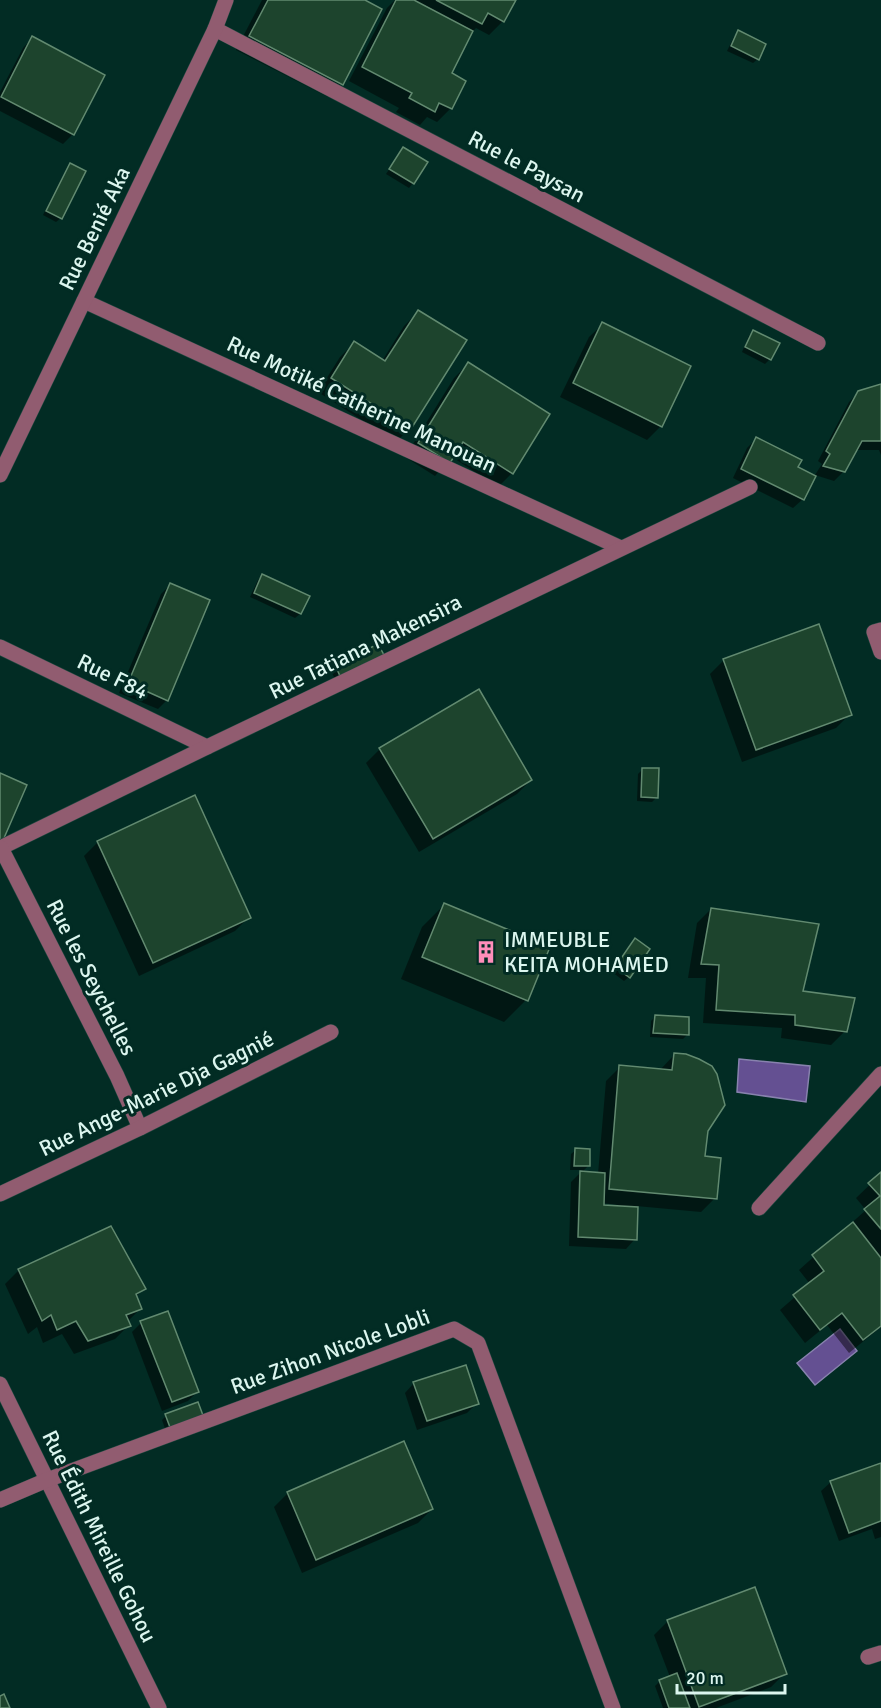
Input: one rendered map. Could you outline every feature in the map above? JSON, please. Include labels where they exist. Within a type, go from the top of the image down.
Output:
[{"type":"street","name":"Rue Benié Aka","points":[[0,475],[215,29],[226,0]]},
{"type":"street","name":"Rue le Paysan","points":[[215,29],[818,343]]},
{"type":"street","name":"Rue Motiké Catherine Manouan","points":[[84,301],[621,548]]},
{"type":"street","name":"Rue Tatiana Makensira","points":[[0,848],[750,487]]},
{"type":"street","points":[[881,630],[874,632],[881,652]]},
{"type":"street","name":"Rue F84","points":[[0,647],[207,747]]},
{"type":"street","name":"Rue les Seychelles","points":[[0,848],[117,1076],[140,1128]]},
{"type":"street","name":"Rue Ange-Marie Dja Gagnié","points":[[0,1194],[140,1128],[331,1032]]},
{"type":"street","points":[[759,1208],[881,1074]]},
{"type":"street","name":"Rue Zihon Nicole Lobli","points":[[0,1500],[47,1480],[454,1329],[478,1343],[613,1708]]},
{"type":"street","name":"Rue Édith Mireille Gohou","points":[[0,1384],[159,1708]]},
{"type":"shaded area","points":[[739,1059],[810,1066],[806,1102],[737,1092]]},
{"type":"shaded area","points":[[840,1329],[857,1351],[815,1385],[797,1363]]},
{"type":"building","points":[[268,0],[365,0],[382,9],[343,85],[249,36]]},
{"type":"building","points":[[396,0],[414,0],[473,31],[452,73],[466,81],[452,109],[439,103],[435,112],[409,98],[412,93],[362,67]]},
{"type":"building","points":[[436,0],[516,0],[504,22],[488,13],[482,24]]},
{"type":"building","points":[[738,30],[766,44],[759,60],[731,46]]},
{"type":"building","points":[[32,36],[105,75],[74,135],[1,97]]},
{"type":"building","points":[[403,147],[428,162],[414,184],[389,169]]},
{"type":"building","points":[[70,163],[86,171],[62,219],[46,211]]},
{"type":"building","points":[[418,310],[467,340],[411,429],[331,378],[354,341],[385,361]]},
{"type":"building","points":[[602,322],[691,366],[662,427],[573,383]]},
{"type":"building","points":[[753,330],[780,343],[771,360],[745,347]]},
{"type":"building","points":[[468,362],[550,414],[513,474],[463,442],[450,463],[418,443]]},
{"type":"building","points":[[881,384],[881,441],[862,441],[845,472],[823,466],[830,454],[826,451],[858,391]]},
{"type":"building","points":[[756,437],[802,460],[798,467],[816,476],[804,500],[741,469]]},
{"type":"building","points":[[262,574],[310,596],[301,614],[254,593]]},
{"type":"building","points":[[170,583],[210,600],[168,701],[128,683]]},
{"type":"building","points":[[819,624],[852,715],[756,750],[723,659]]},
{"type":"building","points":[[378,644],[384,655],[340,676],[335,665]]},
{"type":"building","points":[[479,689],[532,780],[433,839],[379,748]]},
{"type":"building","points":[[642,768],[659,768],[658,798],[641,797]]},
{"type":"building","points":[[0,773],[27,785],[1,845],[0,845]]},
{"type":"building","points":[[195,795],[251,918],[153,963],[97,841]]},
{"type":"building","name":"IMMEUBLE KEITA MOHAMED","points":[[444,903],[550,947],[528,1001],[422,957]]},
{"type":"building","points":[[711,908],[819,924],[803,991],[855,998],[847,1032],[795,1025],[795,1015],[716,1010],[719,965],[701,964]]},
{"type":"building","points":[[635,938],[650,949],[630,978],[615,967]]},
{"type":"building","points":[[655,1015],[689,1017],[689,1035],[653,1033]]},
{"type":"building","points":[[674,1053],[686,1054],[699,1059],[712,1066],[717,1074],[725,1105],[708,1131],[705,1156],[721,1158],[717,1199],[609,1189],[619,1065],[672,1070]]},
{"type":"building","points":[[575,1148],[590,1149],[590,1166],[574,1166]]},
{"type":"building","points":[[580,1171],[605,1173],[604,1205],[638,1207],[637,1240],[578,1237]]},
{"type":"building","points":[[881,1172],[881,1229],[864,1209],[880,1196],[868,1183]]},
{"type":"building","points":[[853,1222],[881,1258],[881,1326],[863,1340],[842,1313],[820,1330],[793,1295],[824,1271],[812,1255]]},
{"type":"building","points":[[111,1226],[146,1289],[136,1294],[142,1309],[126,1315],[131,1326],[88,1341],[76,1321],[57,1330],[51,1315],[42,1321],[18,1269]]},
{"type":"building","points":[[168,1311],[199,1392],[172,1402],[140,1321]]},
{"type":"building","points":[[466,1365],[479,1404],[427,1421],[413,1382]]},
{"type":"building","points":[[198,1402],[204,1418],[171,1430],[165,1414]]},
{"type":"building","points":[[404,1441],[433,1509],[316,1560],[287,1492]]},
{"type":"building","points":[[881,1463],[881,1521],[849,1533],[830,1481]]},
{"type":"building","points":[[755,1587],[787,1674],[699,1707],[667,1620]]},
{"type":"building","points":[[677,1673],[690,1708],[669,1708],[659,1680]]},
{"type":"building","points":[[4,1694],[10,1708],[0,1708],[0,1696]]},
{"type":"place","name":"IMMEUBLE KEITA MOHAMED","points":[[486,952]]}]
